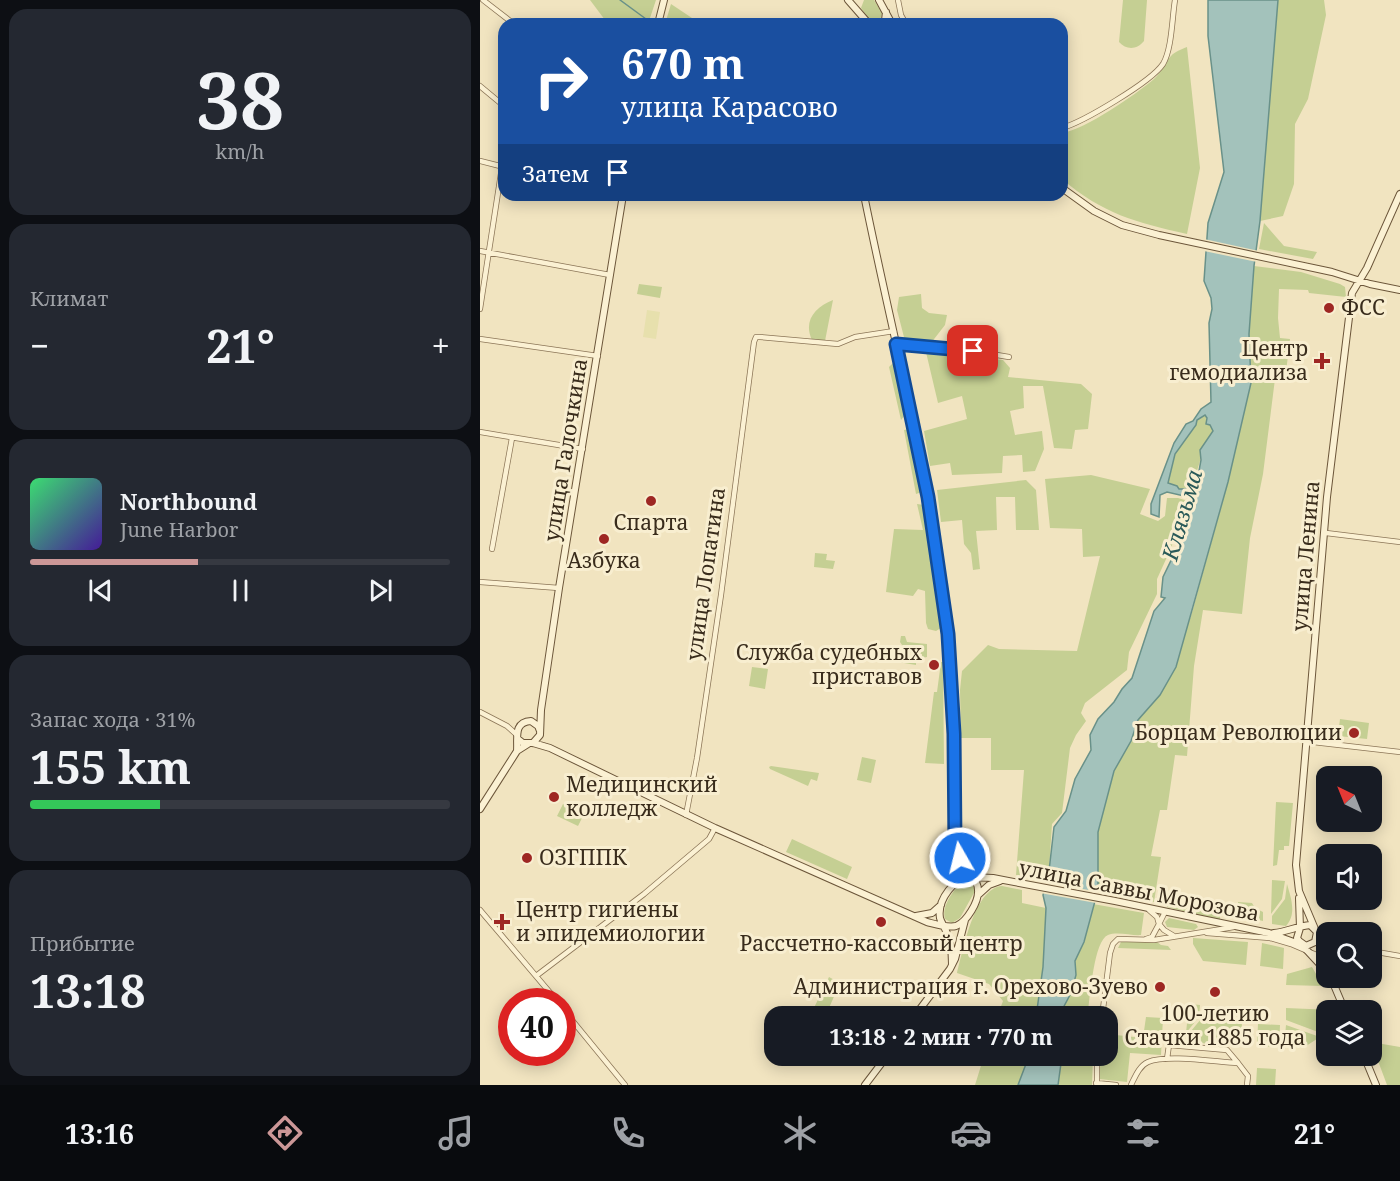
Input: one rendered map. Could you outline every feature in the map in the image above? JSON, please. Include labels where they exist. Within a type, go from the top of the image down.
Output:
[{"type":"street","points":[[483,0],[506,18]]},
{"type":"street","points":[[660,18],[664,0]]},
{"type":"street","points":[[848,0],[864,18]]},
{"type":"street","points":[[859,0],[860,18]]},
{"type":"street","points":[[898,0],[903,18]]},
{"type":"street","points":[[1068,126],[1097,112],[1155,72],[1163,63],[1167,52],[1175,0]]},
{"type":"street","points":[[883,4],[889,18]]},
{"type":"street","points":[[480,86],[498,101]]},
{"type":"street","points":[[480,160],[498,165]]},
{"type":"street","points":[[1068,192],[1094,211],[1122,225],[1288,262],[1360,280],[1370,285],[1400,290]]},
{"type":"street","name":"улица Ленина","points":[[1316,932],[1299,891],[1296,864],[1328,497],[1347,328],[1352,293],[1400,194]]},
{"type":"street","points":[[480,309],[498,197]]},
{"type":"street","name":"улица Галочкина","points":[[540,733],[541,710],[559,588],[622,201]]},
{"type":"street","points":[[865,201],[928,497],[948,634],[953,704],[955,845],[953,885]]},
{"type":"street","points":[[480,251],[610,275]]},
{"type":"street","name":"улица Лопатина","points":[[686,815],[697,758],[721,595],[756,338],[838,344],[855,337],[894,331]]},
{"type":"street","points":[[480,339],[598,356]]},
{"type":"street","points":[[896,344],[1009,357]]},
{"type":"street","points":[[480,432],[583,449]]},
{"type":"street","points":[[492,549],[513,438]]},
{"type":"street","points":[[1326,533],[1400,542]]},
{"type":"street","points":[[480,582],[559,588]]},
{"type":"street","points":[[480,809],[517,751],[518,737],[523,723],[541,710]]},
{"type":"street","points":[[480,712],[507,726],[523,743],[550,748],[686,815],[915,916],[927,921],[954,926],[965,919]]},
{"type":"street","points":[[507,726],[535,723],[550,748]]},
{"type":"street","points":[[517,751],[531,744],[540,733]]},
{"type":"street","points":[[1289,736],[1400,753]]},
{"type":"street","points":[[536,976],[644,894],[709,838],[715,828]]},
{"type":"street","points":[[923,1006],[952,964],[965,919],[978,895],[977,884],[955,845]]},
{"type":"street","points":[[915,916],[932,913],[942,904],[960,878],[972,877]]},
{"type":"street","name":"улица Саввы Морозова","points":[[972,877],[987,877],[1115,901],[1253,930],[1302,945]]},
{"type":"street","name":"улица Саввы Морозова","points":[[978,895],[991,884],[1003,881]]},
{"type":"street","points":[[1299,891],[1300,928],[1297,938],[1316,959]]},
{"type":"street","points":[[942,904],[940,918],[952,948],[952,964]]},
{"type":"street","points":[[1144,907],[1154,914],[1164,930],[1174,936]]},
{"type":"street","points":[[480,910],[546,988]]},
{"type":"street","points":[[1142,940],[1152,937],[1165,912]]},
{"type":"street","points":[[1300,928],[1307,925],[1316,932],[1312,944],[1302,945]]},
{"type":"street","points":[[1103,1006],[1110,953],[1113,944],[1118,939],[1154,940],[1237,927]]},
{"type":"street","name":"улица Саввы Морозова","points":[[1270,936],[1300,928]]},
{"type":"street","points":[[1198,933],[1270,936],[1316,956]]},
{"type":"street","points":[[1382,953],[1400,956]]},
{"type":"street","points":[[576,1025],[625,1085]]},
{"type":"street","points":[[1167,1059],[1169,1046],[1227,1050],[1248,1076],[1247,1085]]},
{"type":"street","points":[[1131,1085],[1136,1073],[1146,1063],[1167,1059],[1238,1063]]},
{"type":"street","points":[[865,1085],[879,1066]]},
{"type":"street","points":[[1097,1066],[1096,1084],[1116,1085]]},
{"type":"street","points":[[1368,1066],[1376,1085]]},
{"type":"shaded area","points":[[647,310],[660,312],[656,339],[643,337]]},
{"type":"green space","points":[[590,0],[656,0],[650,18],[604,18]]},
{"type":"green space","points":[[864,0],[874,0],[882,13],[881,18],[868,18],[861,8]]},
{"type":"green space","points":[[1123,0],[1147,0],[1144,41],[1132,48],[1119,42]]},
{"type":"green space","points":[[1278,0],[1324,0],[1326,15],[1308,99],[1295,124],[1294,184],[1283,216],[1260,221]]},
{"type":"green space","points":[[671,4],[692,18],[667,18]]},
{"type":"green space","points":[[1187,47],[1200,168],[1187,234],[1120,215],[1092,201],[1068,184],[1068,131],[1084,125],[1123,102],[1154,79],[1172,55]]},
{"type":"green space","points":[[1264,223],[1284,246],[1317,252],[1313,259],[1259,249]]},
{"type":"green space","points":[[1254,266],[1301,272],[1340,284],[1345,287],[1346,297],[1309,293],[1308,290],[1279,289],[1280,338],[1290,339],[1286,372],[1276,371],[1263,474],[1250,538],[1242,614],[1203,610],[1194,666],[1187,756],[1175,755],[1167,810],[1160,810],[1151,856],[1161,857],[1154,902],[1098,890],[1098,832],[1114,771],[1131,741],[1138,720],[1160,695],[1191,616],[1228,482],[1251,383],[1249,334]]},
{"type":"green space","points":[[639,284],[662,287],[660,298],[637,294]]},
{"type":"green space","points":[[921,294],[922,308],[929,313],[947,315],[945,325],[931,343],[905,341],[897,310],[899,297]]},
{"type":"green space","points":[[833,300],[825,341],[812,340],[809,327],[812,316]]},
{"type":"green space","points":[[925,348],[955,353],[954,369],[987,375],[992,359],[1003,360],[1010,368],[1008,377],[1081,384],[1092,394],[1088,429],[1075,430],[1072,449],[1054,448],[1043,386],[1023,386],[1024,408],[1010,411],[1015,435],[1042,431],[1044,449],[1035,471],[1023,472],[1022,455],[1003,456],[1002,473],[952,475],[950,463],[930,466],[924,431],[967,419],[962,396],[938,403]]},
{"type":"green space","points":[[893,363],[905,415],[901,420],[889,367]]},
{"type":"green space","points":[[1205,415],[1213,431],[1206,443],[1192,483],[1196,485],[1192,489],[1179,489],[1177,486],[1168,484],[1175,454],[1196,425],[1197,420]]},
{"type":"green space","points":[[909,429],[922,492],[916,494],[904,430]]},
{"type":"green space","points":[[1091,475],[1150,489],[1140,514],[1158,521],[1165,516],[1167,498],[1188,501],[1174,521],[1172,546],[1157,579],[1157,594],[1129,652],[1127,670],[1085,703],[1081,713],[1086,721],[1070,748],[1062,813],[1052,824],[1049,871],[1044,880],[1016,875],[1024,770],[991,770],[991,738],[961,738],[962,671],[988,645],[999,649],[1077,651],[1100,556],[1083,557],[1082,529],[1050,528],[1045,479]]},
{"type":"green space","points":[[1026,480],[1036,490],[1039,530],[1016,530],[1015,497],[996,497],[997,530],[976,531],[980,569],[973,570],[971,553],[964,544],[962,520],[941,522],[937,490]]},
{"type":"green space","points":[[917,504],[924,505],[941,628],[936,631],[928,629],[926,623],[925,591],[918,589],[913,596],[886,592],[894,529],[923,530]]},
{"type":"green space","points":[[815,553],[827,554],[826,560],[835,561],[833,569],[814,567]]},
{"type":"green space","points":[[901,636],[905,636],[907,642],[927,644],[927,657],[922,658],[922,654],[903,652],[902,660],[916,663],[916,665],[898,662],[902,645]]},
{"type":"green space","points":[[941,662],[943,662],[944,764],[925,763],[934,692],[937,692]]},
{"type":"green space","points":[[752,667],[768,669],[765,689],[749,686]]},
{"type":"green space","points":[[1340,719],[1369,723],[1367,739],[1338,736]]},
{"type":"green space","points":[[862,757],[876,760],[871,783],[857,780]]},
{"type":"green space","points":[[771,766],[819,773],[817,781],[811,779],[808,786],[770,769]]},
{"type":"green space","points":[[1276,802],[1293,803],[1289,846],[1284,846],[1284,850],[1279,850],[1277,865],[1273,866]]},
{"type":"green space","points":[[563,804],[584,814],[578,826],[557,816]]},
{"type":"green space","points":[[792,839],[852,867],[847,879],[786,852]]},
{"type":"green space","points":[[1272,880],[1285,881],[1282,899],[1271,914]]},
{"type":"green space","points":[[964,881],[972,883],[975,891],[960,918],[952,923],[945,919],[945,909],[956,888]]},
{"type":"green space","points":[[1287,884],[1292,906],[1291,916],[1286,926],[1272,924],[1272,916],[1285,899]]},
{"type":"green space","points":[[1002,886],[1022,890],[1022,903],[1046,908],[1043,967],[1038,1006],[1001,1006],[1003,1001],[989,984],[957,973],[971,922],[984,897],[992,889]]},
{"type":"green space","points":[[1184,900],[1222,903],[1221,913],[1183,904]]},
{"type":"green space","points":[[1166,902],[1220,915],[1220,920],[1167,907]]},
{"type":"green space","points":[[1238,902],[1252,903],[1255,908],[1263,912],[1263,921],[1237,915]]},
{"type":"green space","points":[[1093,904],[1144,913],[1141,935],[1112,934],[1103,939],[1096,958],[1089,1006],[1064,1006],[1076,975],[1075,961],[1084,942]]},
{"type":"green space","points":[[1169,918],[1196,924],[1198,927],[1194,930],[1167,927],[1165,922]]},
{"type":"green space","points":[[1193,938],[1248,942],[1246,965],[1203,961],[1193,944]]},
{"type":"green space","points":[[1121,942],[1157,942],[1168,946],[1171,950],[1118,948]]},
{"type":"green space","points":[[1262,943],[1284,948],[1283,969],[1260,966]]},
{"type":"green space","points":[[1312,967],[1316,974],[1316,986],[1286,985],[1287,974]]},
{"type":"green space","points":[[829,977],[840,983],[830,1006],[815,1006]]},
{"type":"green space","points":[[1189,1004],[1200,1005],[1199,1017],[1186,1033]]},
{"type":"green space","points":[[1286,1008],[1316,1009],[1316,1031],[1286,1020]]},
{"type":"green space","points":[[1146,1017],[1163,1018],[1161,1055],[1130,1053],[1127,1082],[1099,1079],[1100,1066],[1118,1066],[1118,1035],[1143,1038]]},
{"type":"green space","points":[[1201,1019],[1242,1022],[1241,1046],[1186,1042],[1186,1037]]},
{"type":"green space","points":[[1258,1024],[1280,1025],[1279,1047],[1257,1046]]},
{"type":"green space","points":[[1286,1025],[1316,1036],[1316,1040],[1303,1048],[1284,1047]]},
{"type":"green space","points":[[1382,1044],[1400,1047],[1400,1085],[1387,1085],[1380,1066],[1382,1066]]},
{"type":"green space","points":[[981,1066],[1025,1066],[1018,1085],[975,1085]]},
{"type":"green space","points":[[1061,1066],[1093,1066],[1092,1085],[1058,1085]]},
{"type":"green space","points":[[1257,1068],[1276,1069],[1275,1085],[1256,1085]]},
{"type":"water","points":[[1208,0],[1278,0],[1249,334],[1251,383],[1228,482],[1176,667],[1160,695],[1138,720],[1131,741],[1114,771],[1098,832],[1098,890],[1084,942],[1075,961],[1076,975],[1071,993],[1064,1006],[1038,1006],[1043,967],[1046,908],[1043,895],[1049,871],[1054,827],[1066,811],[1075,779],[1091,750],[1090,735],[1098,719],[1132,678],[1154,611],[1165,598],[1161,597],[1163,577],[1178,546],[1177,521],[1191,508],[1193,498],[1167,492],[1160,495],[1159,517],[1151,514],[1151,504],[1174,443],[1186,424],[1193,421],[1201,409],[1211,402],[1209,323],[1212,309],[1211,298],[1204,281],[1208,223],[1224,172],[1208,36]],"holes":[[[1205,415],[1206,424],[1210,425],[1213,431],[1200,450],[1199,471],[1192,483],[1196,485],[1191,489],[1179,489],[1168,483],[1175,454],[1196,425],[1197,420]]]},
{"type":"water","points":[[1025,1066],[1061,1066],[1058,1085],[1018,1085]]},
{"type":"pier","points":[[1204,239],[1259,251],[1257,262],[1204,251]]},
{"type":"pier","points":[[1043,882],[1100,892],[1096,903],[1040,893]]},
{"type":"waterway","points":[[620,0],[645,18]]},
{"type":"place","name":"ФСС","points":[[1329,308]]},
{"type":"place","name":"Центр гемодиализа","points":[[1322,361]]},
{"type":"place","name":"Спарта","points":[[651,501]]},
{"type":"place","name":"Азбука","points":[[604,539]]},
{"type":"place","name":"Служба судебных приставов","points":[[934,665]]},
{"type":"place","name":"Борцам Революции","points":[[1354,733]]},
{"type":"place","name":"Медицинский колледж","points":[[554,797]]},
{"type":"place","name":"ОЗГППК","points":[[527,858]]},
{"type":"place","name":"Центр гигиены и эпидемиологии","points":[[502,922]]},
{"type":"place","name":"Рассчетно-кассовый центр","points":[[881,922]]},
{"type":"place","name":"Администрация г. Орехово-Зуево","points":[[1160,987]]},
{"type":"place","name":"100-летию Стачки 1885 года","points":[[1215,992]]},
{"type":"route","points":[[960,858],[955,845],[954,734],[948,634],[928,497],[896,344],[973,351]]},
{"type":"water label","name":"Клязьма","points":[[1182,515]]}]
